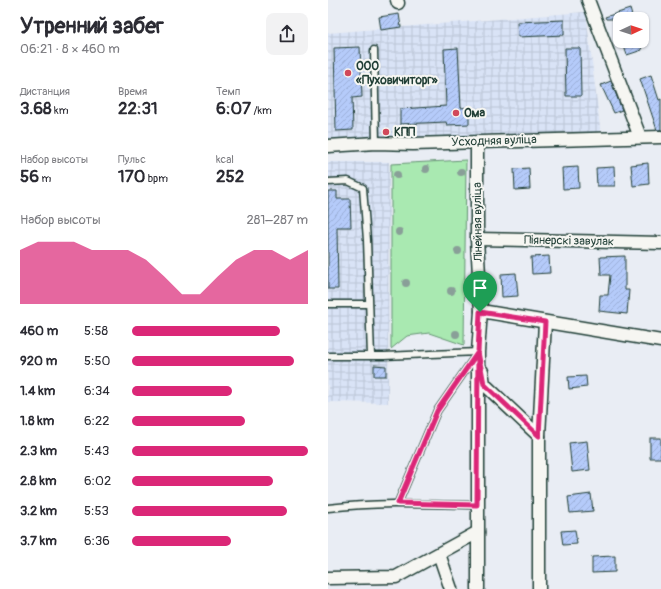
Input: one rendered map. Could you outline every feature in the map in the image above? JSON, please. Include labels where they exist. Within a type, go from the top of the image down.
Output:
[{"type":"street","points":[[588,0],[640,137]]},
{"type":"street","name":"Усходняя вуліца","points":[[328,146],[376,143],[413,144],[661,137]]},
{"type":"street","name":"Лінейная вуліца","points":[[477,142],[477,239],[480,312],[478,352],[478,589]]},
{"type":"street","name":"Піянерскі завулак","points":[[477,239],[661,243]]},
{"type":"street","points":[[480,312],[661,341]]},
{"type":"street","points":[[539,589],[539,436],[545,322]]},
{"type":"street","points":[[478,352],[484,384],[539,436]]},
{"type":"street","points":[[328,578],[396,577],[478,532]]},
{"type":"street","points":[[439,554],[451,589]]},
{"type":"lane","points":[[374,50],[376,143]]},
{"type":"lane","points":[[328,182],[348,181],[363,188],[367,240],[371,356]]},
{"type":"lane","points":[[328,304],[369,304]]},
{"type":"lane","points":[[328,356],[478,352]]},
{"type":"lane","points":[[398,503],[437,411],[478,352]]},
{"type":"lane","points":[[328,508],[398,503],[477,505]]},
{"type":"shaded area","points":[[584,12],[586,14],[601,135],[328,144],[328,33]]},
{"type":"shaded area","points":[[328,162],[389,162],[388,403],[328,402]]},
{"type":"green space","points":[[466,160],[464,345],[429,333],[407,336],[391,349],[391,164]]},
{"type":"building","points":[[630,9],[631,12],[621,12]]},
{"type":"building","points":[[399,14],[401,27],[381,30],[379,17]]},
{"type":"building","points":[[613,14],[613,19],[606,19],[605,17]]},
{"type":"building","points":[[564,20],[564,35],[518,37],[517,22]]},
{"type":"building","name":"ООО «Пуховичиторг»","points":[[360,47],[362,97],[352,98],[353,130],[336,131],[334,48]]},
{"type":"building","points":[[458,48],[461,108],[469,107],[469,124],[447,125],[446,122],[400,124],[400,109],[446,106],[444,49]]},
{"type":"building","points":[[565,48],[580,48],[581,96],[566,96]]},
{"type":"building","points":[[624,48],[641,48],[642,50],[627,55]]},
{"type":"building","points":[[651,75],[659,100],[661,99],[661,130],[657,130],[640,79]]},
{"type":"building","points":[[611,81],[622,110],[614,113],[601,85]]},
{"type":"building","points":[[648,163],[649,184],[633,186],[631,165]]},
{"type":"building","points":[[578,167],[579,188],[563,189],[562,168]]},
{"type":"building","points":[[614,167],[615,186],[597,186],[596,168]]},
{"type":"building","points":[[529,168],[530,189],[515,190],[514,169]]},
{"type":"building","points":[[328,191],[337,191],[337,199],[350,199],[351,227],[337,227],[338,289],[328,289]]},
{"type":"building","points":[[549,256],[550,273],[532,274],[531,257]]},
{"type":"building","points":[[625,256],[625,290],[629,290],[627,314],[599,311],[600,295],[608,295],[610,275],[601,275],[600,257]]},
{"type":"building","points":[[516,273],[518,296],[502,297],[501,274]]},
{"type":"building","points":[[374,365],[386,366],[386,376],[374,376]]},
{"type":"building","points":[[586,376],[587,387],[569,389],[568,377]]},
{"type":"building","points":[[650,438],[661,438],[661,458],[650,458]]},
{"type":"building","points":[[587,441],[590,470],[572,472],[569,443]]},
{"type":"building","points":[[591,494],[593,511],[570,513],[568,497]]},
{"type":"building","points":[[575,530],[577,544],[563,545],[561,531]]},
{"type":"building","points":[[615,556],[615,572],[592,573],[592,557]]},
{"type":"place","name":"ООО «Пуховичиторг»","points":[[348,73]]},
{"type":"place","name":"Ома","points":[[456,113]]},
{"type":"place","name":"КПП","points":[[386,132]]},
{"type":"route","points":[[480,312],[478,352],[437,411],[398,503],[477,505],[478,352],[484,384],[539,436],[545,322],[480,312]]}]
